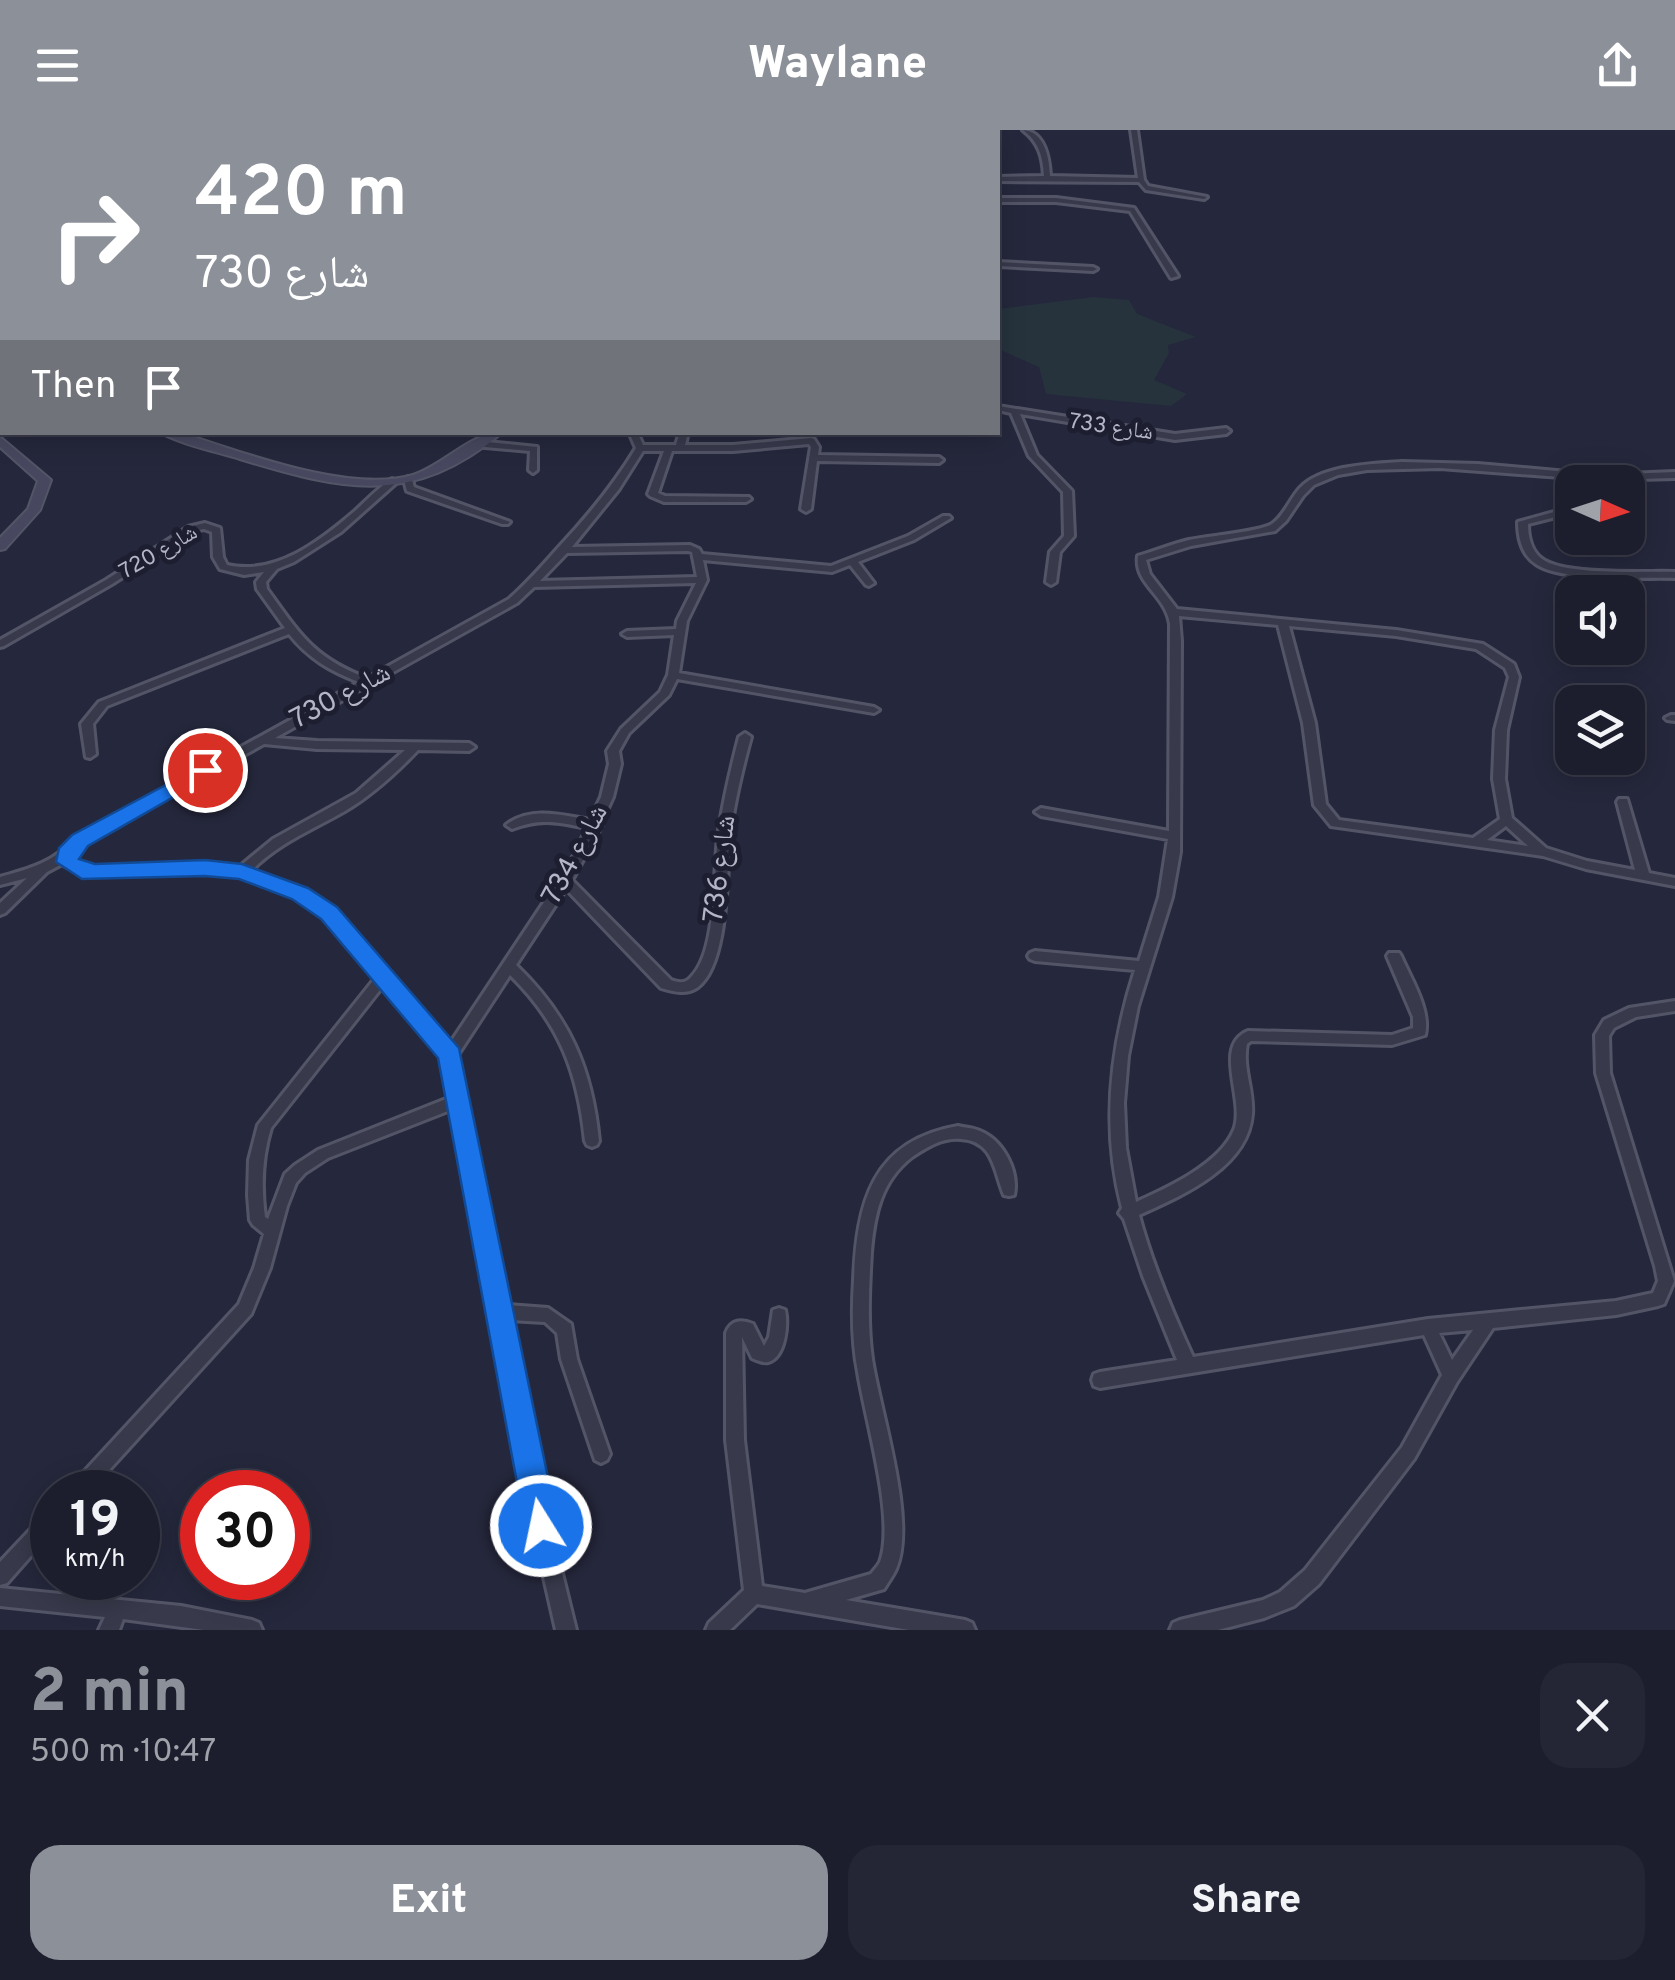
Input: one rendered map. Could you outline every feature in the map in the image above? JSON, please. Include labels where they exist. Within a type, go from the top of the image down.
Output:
[{"type":"main road","points":[[175,435],[283,466],[392,482],[408,480],[492,435]]},
{"type":"main road","points":[[0,441],[45,480],[34,510],[0,546]]},
{"type":"street","points":[[1026,130],[1038,138],[1047,178]]},
{"type":"street","points":[[1134,130],[1141,180],[1147,188],[1204,197]]},
{"type":"street","points":[[1000,179],[1092,176],[1141,180]]},
{"type":"street","points":[[1000,200],[1056,200],[1134,210],[1174,276]]},
{"type":"street","points":[[1000,264],[1094,269]]},
{"type":"street","name":"شارع 733","points":[[1000,409],[1176,436],[1226,432]]},
{"type":"street","points":[[1015,413],[1033,456],[1067,491],[1069,536],[1055,552],[1051,582]]},
{"type":"street","points":[[634,435],[640,448],[814,442],[806,508]]},
{"type":"street","points":[[682,435],[653,494],[664,499],[746,499]]},
{"type":"street","points":[[478,444],[534,449],[533,470]]},
{"type":"street","name":"شارع 730","points":[[44,869],[66,856],[80,841],[474,624],[533,584],[640,448]]},
{"type":"street","points":[[814,458],[939,460]]},
{"type":"street","points":[[1188,1366],[1127,1213],[1117,1111],[1126,1024],[1160,921],[1175,836],[1174,612],[1145,575],[1141,558],[1170,548],[1272,529],[1297,496],[1323,478],[1360,470],[1432,464],[1555,474]]},
{"type":"street","points":[[1645,477],[1675,475]]},
{"type":"street","points":[[408,480],[410,489],[425,496],[505,522]]},
{"type":"street","name":"شارع 720","points":[[0,644],[199,527],[216,530],[218,557],[223,567],[240,572],[276,564],[332,536],[392,482]]},
{"type":"street","points":[[1555,514],[1523,522],[1529,550],[1540,562],[1580,570],[1675,576]]},
{"type":"street","points":[[698,557],[818,568],[854,562],[946,518]]},
{"type":"street","points":[[533,584],[702,580],[696,551],[683,547],[562,550]]},
{"type":"street","points":[[854,562],[868,582]]},
{"type":"street","points":[[276,564],[261,582],[262,589],[309,653],[328,668],[370,682]]},
{"type":"street","name":"شارع 734","points":[[450,1055],[566,882],[596,825],[615,764],[613,751],[624,731],[665,694],[673,676],[680,632],[702,580]]},
{"type":"street","points":[[1174,612],[1396,632],[1479,646],[1510,666],[1514,677],[1500,730],[1499,756],[1506,820],[1544,852]]},
{"type":"street","points":[[1283,623],[1309,723],[1320,805],[1328,819],[1341,826],[1544,852],[1675,882]]},
{"type":"street","points":[[90,754],[87,724],[103,704],[292,629]]},
{"type":"street","points":[[627,634],[680,632]]},
{"type":"street","points":[[673,676],[874,710]]},
{"type":"street","name":"شارع 736","points":[[566,882],[659,978],[679,989],[698,979],[715,928],[728,807],[745,737]]},
{"type":"street","points":[[261,740],[317,745],[469,747]]},
{"type":"street","points":[[242,872],[279,837],[314,823],[369,790],[416,745]]},
{"type":"street","points":[[1623,802],[1643,875]]},
{"type":"street","points":[[1041,812],[1175,836]]},
{"type":"street","points":[[512,825],[518,820],[542,818],[596,825]]},
{"type":"street","points":[[1477,841],[1506,820]]},
{"type":"street","points":[[66,856],[67,862],[82,871],[205,868],[242,872],[300,894],[329,913],[450,1055],[541,1526],[566,1630]]},
{"type":"street","points":[[0,881],[44,869]]},
{"type":"street","points":[[0,910],[44,869]]},
{"type":"street","points":[[1034,956],[1142,966]]},
{"type":"street","points":[[1127,1213],[1181,1187],[1221,1158],[1242,1136],[1246,1126],[1237,1060],[1240,1041],[1248,1036],[1392,1040],[1420,1031],[1420,1017],[1394,956]]},
{"type":"street","points":[[508,964],[530,987],[573,1050],[590,1097],[592,1141]]},
{"type":"street","points":[[272,1231],[258,1220],[253,1186],[265,1125],[383,977]]},
{"type":"street","points":[[1100,1380],[1428,1328],[1616,1308],[1658,1298],[1664,1292],[1663,1266],[1602,1073],[1601,1046],[1609,1024],[1634,1012],[1675,1006]]},
{"type":"street","points":[[97,1470],[245,1309],[290,1180],[300,1168],[322,1154],[458,1100]]},
{"type":"street","points":[[808,1602],[877,1582],[885,1575],[891,1555],[895,1515],[868,1396],[863,1351],[865,1230],[876,1190],[910,1152],[934,1140],[966,1132],[989,1139],[1000,1153],[1009,1190]]},
{"type":"street","points":[[502,1312],[548,1315],[565,1329],[568,1359],[601,1454]]},
{"type":"street","points":[[754,1594],[734,1440],[734,1333],[739,1328],[747,1329],[758,1353],[768,1354],[777,1339],[779,1314]]},
{"type":"street","points":[[1180,1630],[1264,1609],[1298,1590],[1408,1454],[1451,1376],[1487,1324]]},
{"type":"street","points":[[1428,1328],[1451,1376]]},
{"type":"street","points":[[0,1576],[30,1543]]},
{"type":"street","points":[[754,1594],[965,1630]]},
{"type":"street","points":[[716,1630],[754,1594]]},
{"type":"street","points":[[0,1597],[118,1608],[252,1630]]},
{"type":"street","points":[[109,1630],[118,1608]]},
{"type":"shaded area","points":[[1093,297],[1129,300],[1137,314],[1196,337],[1168,345],[1169,353],[1154,380],[1187,394],[1171,406],[1046,394],[1039,367],[1000,350],[1000,309]]},
{"type":"route","points":[[205,770],[80,841],[70,848],[67,862],[82,871],[95,872],[205,868],[242,872],[300,894],[329,913],[345,930],[450,1055],[541,1526]]}]
